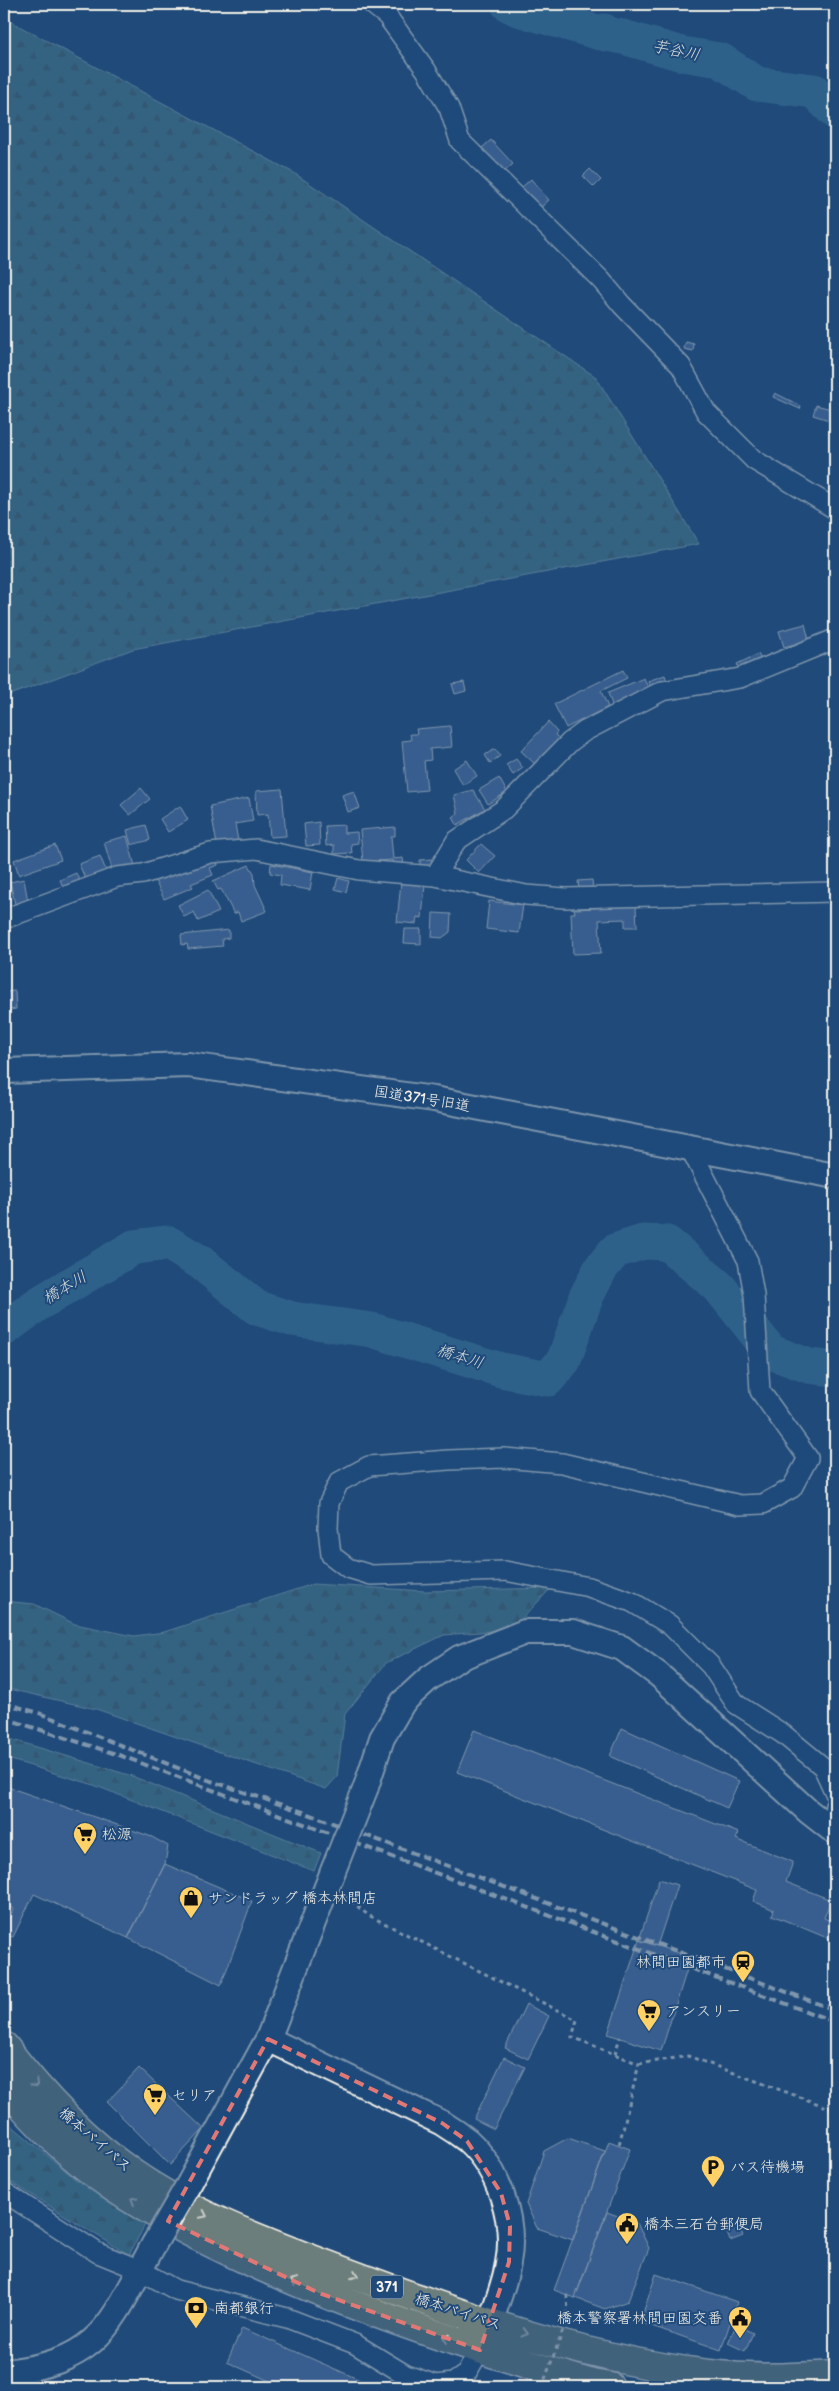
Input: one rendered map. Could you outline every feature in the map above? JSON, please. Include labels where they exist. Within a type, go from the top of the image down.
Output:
[{"type":"highway","name":"橋本バイパス","points":[[4,2046],[30,2078],[96,2144],[132,2173],[203,2215],[347,2272],[489,2323],[613,2358],[731,2376],[835,2375]]},
{"type":"highway","name":"橋本バイパス","points":[[4,2084],[47,2133],[80,2162],[114,2188],[187,2233],[319,2293],[480,2350],[592,2384],[610,2387]]},
{"type":"street","points":[[372,4],[387,16],[426,70],[448,108],[460,141],[601,280],[622,305],[681,366],[706,412],[754,460],[835,509]]},
{"type":"street","points":[[435,876],[456,842],[504,808],[570,742],[585,732],[662,691],[740,678],[835,639]]},
{"type":"street","points":[[4,919],[117,878],[143,874],[210,853],[256,849],[359,870],[435,876],[526,895],[564,898],[835,892]]},
{"type":"street","name":"国道371号旧道","points":[[4,1071],[188,1066],[434,1099],[835,1176]]},
{"type":"street","points":[[692,1150],[748,1262],[754,1295],[760,1392],[808,1458],[792,1488],[763,1504],[740,1505],[562,1463],[504,1458],[369,1466],[339,1482],[329,1502],[328,1528],[331,1555],[348,1568],[371,1575],[505,1571],[589,1587],[632,1602],[670,1625],[711,1666],[736,1704],[782,1734],[823,1768],[835,1794]]},
{"type":"street","points":[[4,2372],[52,2364],[76,2354],[93,2342],[116,2313],[268,2039],[366,1787],[382,1738],[403,1702],[428,1679],[459,1658],[526,1632],[573,1632],[622,1648],[659,1675],[808,1811],[834,1823]]},
{"type":"street","points":[[4,2192],[98,2253],[140,2270],[176,2290],[288,2318],[355,2344],[406,2374],[436,2385],[453,2383],[466,2374],[480,2350],[509,2262],[510,2226],[501,2193],[487,2166],[467,2141],[442,2123],[268,2039]]},
{"type":"path","points":[[331,1877],[368,1915],[577,2020],[572,2037],[640,2064],[688,2056],[835,2110]]},
{"type":"path","points":[[614,2054],[620,2037]]},
{"type":"path","points":[[619,2145],[640,2064]]},
{"type":"path","points":[[542,2387],[568,2317],[567,2295]]},
{"type":"highlighted area","points":[[268,2039],[442,2123],[467,2141],[501,2193],[510,2226],[509,2262],[480,2350],[319,2293],[168,2221]]},
{"type":"green space","points":[[4,18],[294,173],[596,377],[699,544],[133,649],[4,697]]},
{"type":"green space","points":[[313,1584],[425,1591],[551,1588],[520,1621],[491,1631],[444,1635],[386,1663],[345,1714],[337,1777],[326,1789],[96,1709],[4,1688],[4,1601],[34,1604],[75,1624],[134,1636],[164,1632]]},
{"type":"green space","points":[[4,1737],[132,1776],[321,1853],[314,1871],[91,1784],[4,1758]]},
{"type":"green space","points":[[4,2119],[79,2182],[146,2223],[129,2255],[4,2178]]},
{"type":"building","points":[[491,140],[513,164],[504,172],[482,148]]},
{"type":"building","points":[[590,169],[601,180],[594,187],[583,176]]},
{"type":"building","points":[[531,179],[549,200],[539,209],[521,188]]},
{"type":"building","points":[[686,342],[694,344],[693,351],[684,349]]},
{"type":"building","points":[[775,393],[801,406],[800,409],[773,397]]},
{"type":"building","points":[[816,405],[835,410],[832,421],[813,415]]},
{"type":"building","points":[[805,624],[809,640],[784,647],[779,631]]},
{"type":"building","points":[[758,654],[762,661],[740,671],[737,664]]},
{"type":"building","points":[[623,670],[627,678],[601,691],[608,707],[566,728],[554,704]]},
{"type":"building","points":[[665,675],[668,684],[651,690],[648,681]]},
{"type":"building","points":[[644,678],[649,691],[612,705],[608,693]]},
{"type":"building","points":[[464,682],[466,691],[455,694],[452,684]]},
{"type":"building","points":[[548,722],[557,732],[555,735],[560,739],[536,765],[521,751]]},
{"type":"building","points":[[450,726],[452,747],[430,749],[431,760],[424,761],[427,790],[407,792],[402,741],[411,740],[410,734],[417,734],[416,729]]},
{"type":"building","points":[[495,749],[500,756],[490,763],[485,755]]},
{"type":"building","points":[[516,759],[523,768],[513,775],[506,765]]},
{"type":"building","points":[[467,760],[477,776],[463,785],[453,769]]},
{"type":"building","points":[[499,778],[507,792],[488,804],[479,790]]},
{"type":"building","points":[[141,788],[150,799],[130,815],[121,805]]},
{"type":"building","points":[[282,789],[286,836],[270,837],[268,814],[257,815],[256,791]]},
{"type":"building","points":[[473,790],[485,809],[457,825],[453,817],[458,813],[454,795]]},
{"type":"building","points":[[354,791],[360,808],[348,812],[342,795]]},
{"type":"building","points":[[249,798],[253,821],[235,824],[238,841],[217,845],[210,806]]},
{"type":"building","points":[[180,806],[188,820],[168,832],[160,819]]},
{"type":"building","points":[[319,822],[320,845],[306,846],[304,824]]},
{"type":"building","points":[[146,825],[150,840],[131,845],[127,830]]},
{"type":"building","points":[[344,825],[344,833],[357,832],[358,843],[351,844],[352,853],[334,854],[334,845],[326,846],[325,826]]},
{"type":"building","points":[[395,827],[395,836],[391,836],[393,859],[403,858],[404,867],[392,868],[392,860],[363,862],[360,830]]},
{"type":"building","points":[[127,836],[135,866],[113,872],[104,842]]},
{"type":"building","points":[[481,844],[495,856],[479,873],[466,860]]},
{"type":"building","points":[[55,845],[61,860],[19,875],[14,860]]},
{"type":"building","points":[[100,856],[107,873],[86,881],[79,864]]},
{"type":"building","points":[[217,859],[218,865],[210,868],[213,875],[191,884],[193,887],[164,899],[155,881]]},
{"type":"building","points":[[432,859],[432,868],[420,869],[420,860]]},
{"type":"building","points":[[271,864],[313,872],[310,890],[280,885],[281,875],[270,873]]},
{"type":"building","points":[[249,865],[254,873],[255,885],[267,911],[241,921],[238,912],[234,914],[221,889],[218,890],[213,881]]},
{"type":"building","points":[[76,873],[81,883],[65,891],[60,880]]},
{"type":"building","points":[[338,878],[349,881],[346,892],[335,889]]},
{"type":"building","points":[[24,879],[28,902],[15,904],[10,882]]},
{"type":"building","points":[[592,880],[593,889],[579,890],[578,881]]},
{"type":"building","points":[[401,882],[425,885],[422,918],[417,917],[416,924],[397,922]]},
{"type":"building","points":[[208,890],[219,912],[198,921],[194,912],[184,917],[178,905]]},
{"type":"building","points":[[489,901],[523,905],[519,933],[486,929]]},
{"type":"building","points":[[636,906],[637,927],[625,927],[625,919],[599,920],[601,953],[573,954],[571,913],[575,913],[574,909]]},
{"type":"building","points":[[433,913],[451,914],[450,932],[442,938],[432,937]]},
{"type":"building","points":[[405,929],[421,929],[421,944],[404,943]]},
{"type":"building","points":[[229,930],[229,938],[222,939],[223,946],[188,949],[187,944],[182,945],[181,935]]},
{"type":"building","points":[[15,991],[16,1009],[4,1011],[4,992]]},
{"type":"building","points":[[622,1728],[739,1781],[727,1808],[610,1756]]},
{"type":"building","points":[[474,1730],[739,1833],[736,1839],[793,1862],[786,1882],[831,1900],[824,1918],[835,1923],[835,1933],[832,1940],[772,1915],[774,1910],[753,1901],[757,1890],[457,1772]]},
{"type":"building","name":"松源","points":[[5,1786],[152,1837],[168,1846],[165,1864],[128,1938],[34,1894],[13,1937],[4,1935],[13,1909],[4,1903],[4,1894],[11,1883],[4,1881]]},
{"type":"building","name":"サンドラッグ 橋本林間店","points":[[165,1864],[252,1901],[221,1985],[128,1938]]},
{"type":"building","points":[[659,1879],[677,1885],[657,1946],[639,1940]]},
{"type":"building","points":[[639,1940],[691,1957],[661,2051],[608,2034]]},
{"type":"building","points":[[526,2004],[549,2016],[528,2059],[505,2048]]},
{"type":"building","points":[[504,2057],[525,2067],[494,2129],[474,2119]]},
{"type":"building","name":"セリア","points":[[139,2068],[204,2129],[170,2165],[107,2102]]},
{"type":"building","points":[[568,2138],[605,2151],[573,2240],[537,2228],[526,2204],[544,2151]]},
{"type":"building","points":[[609,2141],[630,2149],[575,2298],[554,2290]]},
{"type":"building","points":[[607,2212],[637,2223],[649,2248],[628,2301],[605,2309],[575,2298]]},
{"type":"building","points":[[739,2226],[743,2236],[730,2241],[726,2230]]},
{"type":"building","points":[[656,2274],[737,2302],[721,2350],[640,2322]]},
{"type":"building","points":[[736,2325],[753,2333],[745,2351],[728,2343]]},
{"type":"building","points":[[242,2328],[376,2387],[283,2387],[227,2362]]},
{"type":"waterway","name":"芋谷川","points":[[508,4],[518,9],[600,33],[604,31],[606,34],[682,54],[720,60],[757,84],[814,91],[835,112]]},
{"type":"waterway","name":"橋本川","points":[[4,1329],[38,1304],[134,1247],[168,1243],[200,1262],[257,1308],[292,1319],[372,1330],[501,1370],[548,1379],[564,1360],[586,1297],[601,1268],[615,1251],[643,1242],[667,1243],[719,1287],[771,1352],[809,1366],[835,1369]]},
{"type":"railway","points":[[4,1703],[39,1713],[211,1781],[303,1812],[835,2010]]},
{"type":"railway","points":[[4,1718],[119,1755],[835,2022]]},
{"type":"place","name":"松源","points":[[85,1855]]},
{"type":"place","name":"サンドラッグ 橋本林間店","points":[[191,1919]]},
{"type":"place","name":"林間田園都市","points":[[743,1983]]},
{"type":"place","name":"アンスリー","points":[[649,2032]]},
{"type":"place","name":"セリア","points":[[155,2116]]},
{"type":"place","name":"バス待機場","points":[[713,2188]]},
{"type":"place","name":"橋本三石台郵便局","points":[[627,2245]]},
{"type":"place","name":"南都銀行","points":[[196,2329]]},
{"type":"place","name":"橋本警察署林間田園交番","points":[[740,2339]]}]
